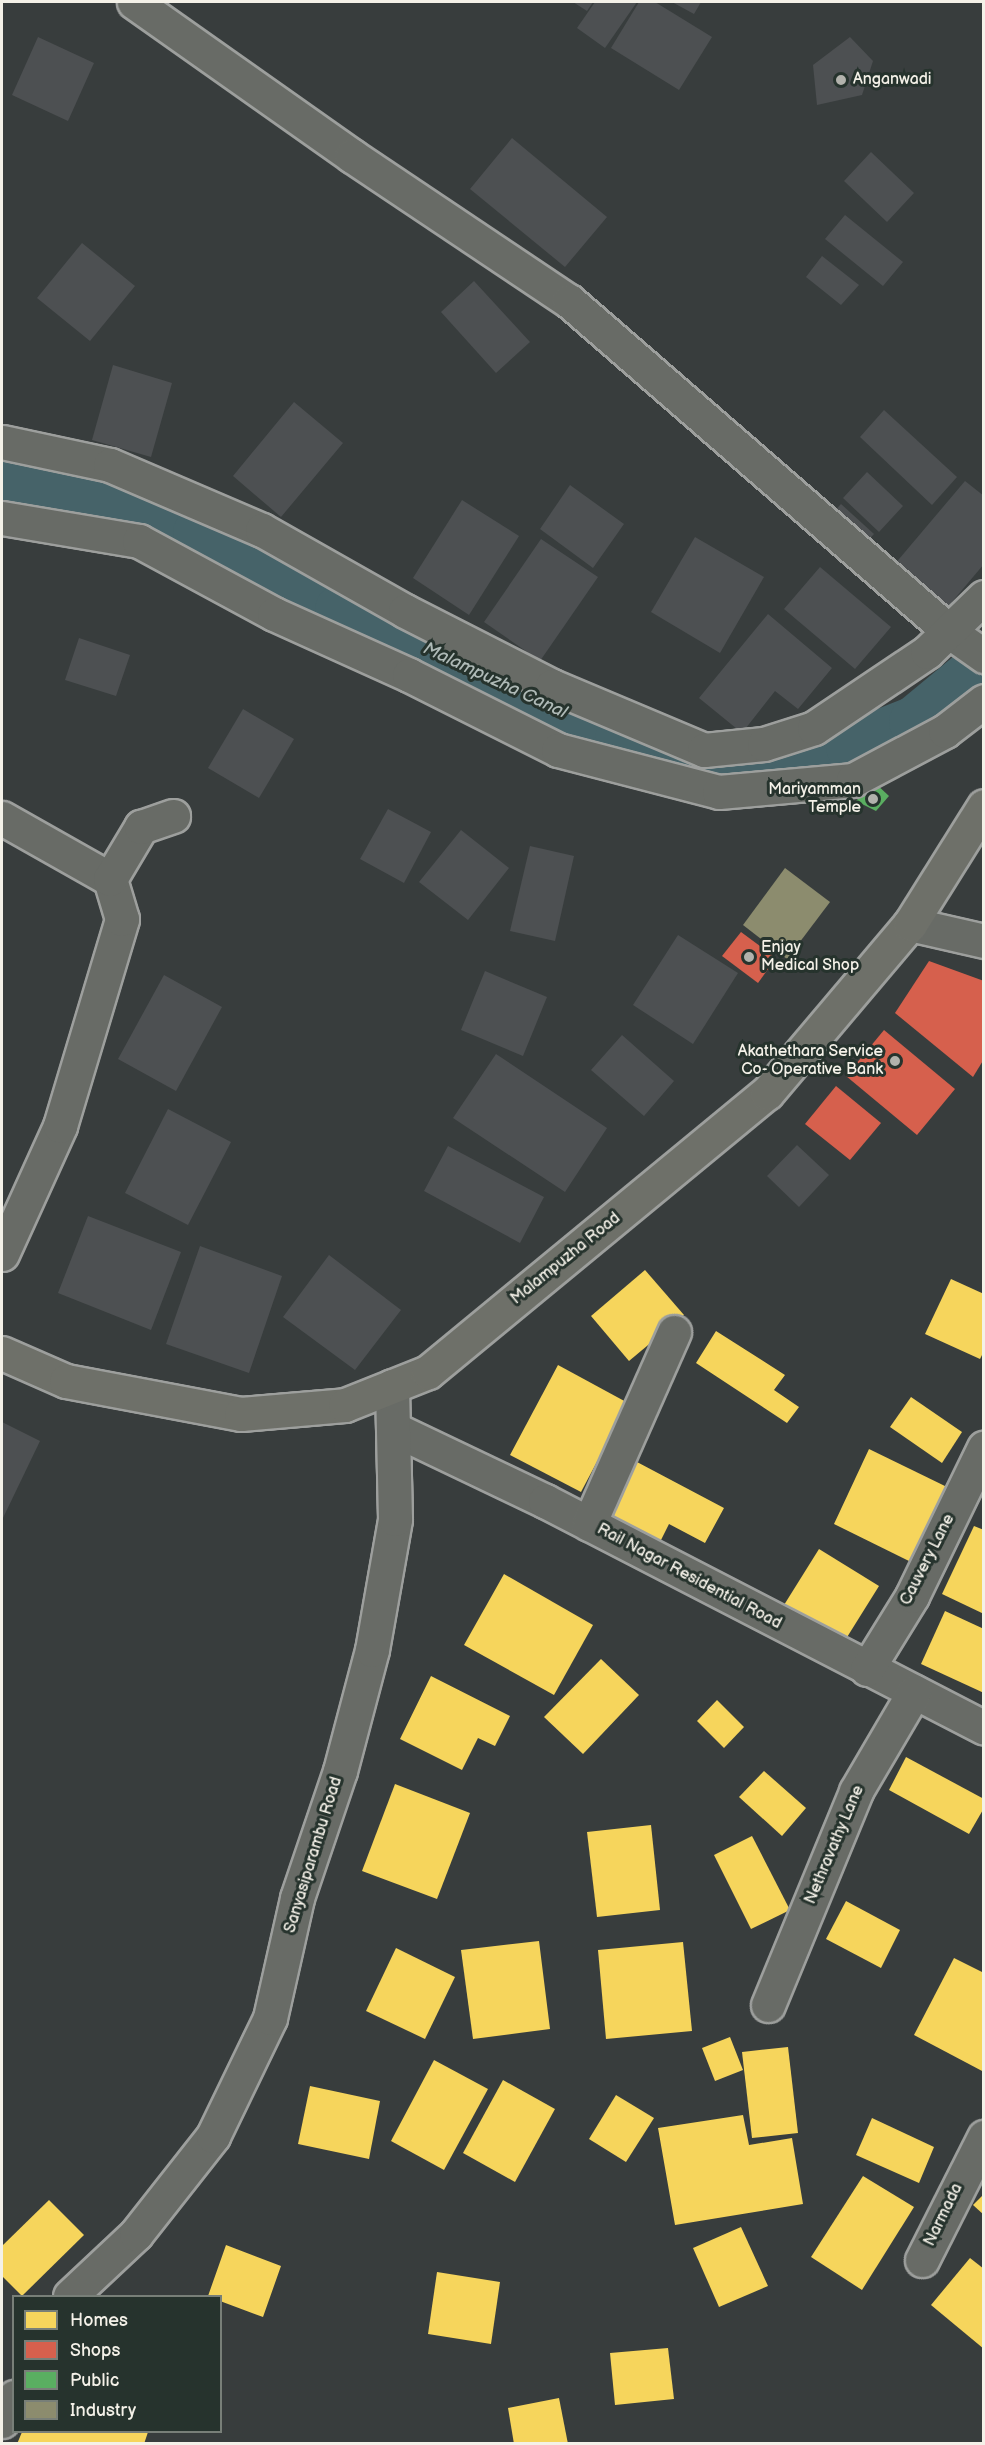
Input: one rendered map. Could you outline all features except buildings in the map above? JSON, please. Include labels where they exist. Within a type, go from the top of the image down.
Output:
[{"type":"main road","name":"Malampuzha Road","points":[[2,1353],[66,1381],[241,1414],[345,1405],[428,1372],[767,1093],[910,924],[984,806]]},
{"type":"street","points":[[134,2],[352,156],[568,301],[950,632],[984,656]]},
{"type":"street","points":[[2,442],[110,465],[262,530],[405,611],[552,686],[704,750],[756,746],[814,728],[927,652],[984,597]]},
{"type":"street","points":[[2,518],[140,541],[274,614],[409,675],[558,750],[719,792],[853,780],[945,731],[984,701]]},
{"type":"street","points":[[110,879],[141,827],[173,816]]},
{"type":"street","points":[[2,818],[110,879],[122,919],[60,1126],[2,1254]]},
{"type":"street","points":[[910,924],[984,941]]},
{"type":"street","points":[[589,1524],[674,1332]]},
{"type":"street","name":"Sanyasiparambu Road","points":[[71,2295],[136,2234],[213,2136],[270,2018],[297,1898],[340,1771],[372,1650],[395,1519],[392,1386]]},
{"type":"street","name":"Rail Nagar Residential Road","points":[[393,1429],[589,1524],[984,1728]]},
{"type":"street","name":"Cauvery Lane","points":[[867,1669],[912,1596],[984,1448]]},
{"type":"street","name":"Nethravathy Lane","points":[[768,2005],[856,1791],[914,1692]]},
{"type":"street","name":"Narmada","points":[[922,2260],[984,2137]]},
{"type":"street","points":[[2,2421],[12,2401]]},
{"type":"waterway","name":"Malampuzha Canal","points":[[2,481],[199,533],[341,610],[621,739],[727,773],[852,747],[915,722],[984,665]]},
{"type":"place","name":"Anganwadi","points":[[841,80]]},
{"type":"place","name":"Mariyamman Temple","points":[[873,799]]},
{"type":"place","name":"Enjay Medical Shop","points":[[749,957]]},
{"type":"place","name":"Akathethara Service Co- Operative Bank","points":[[895,1061]]}]
